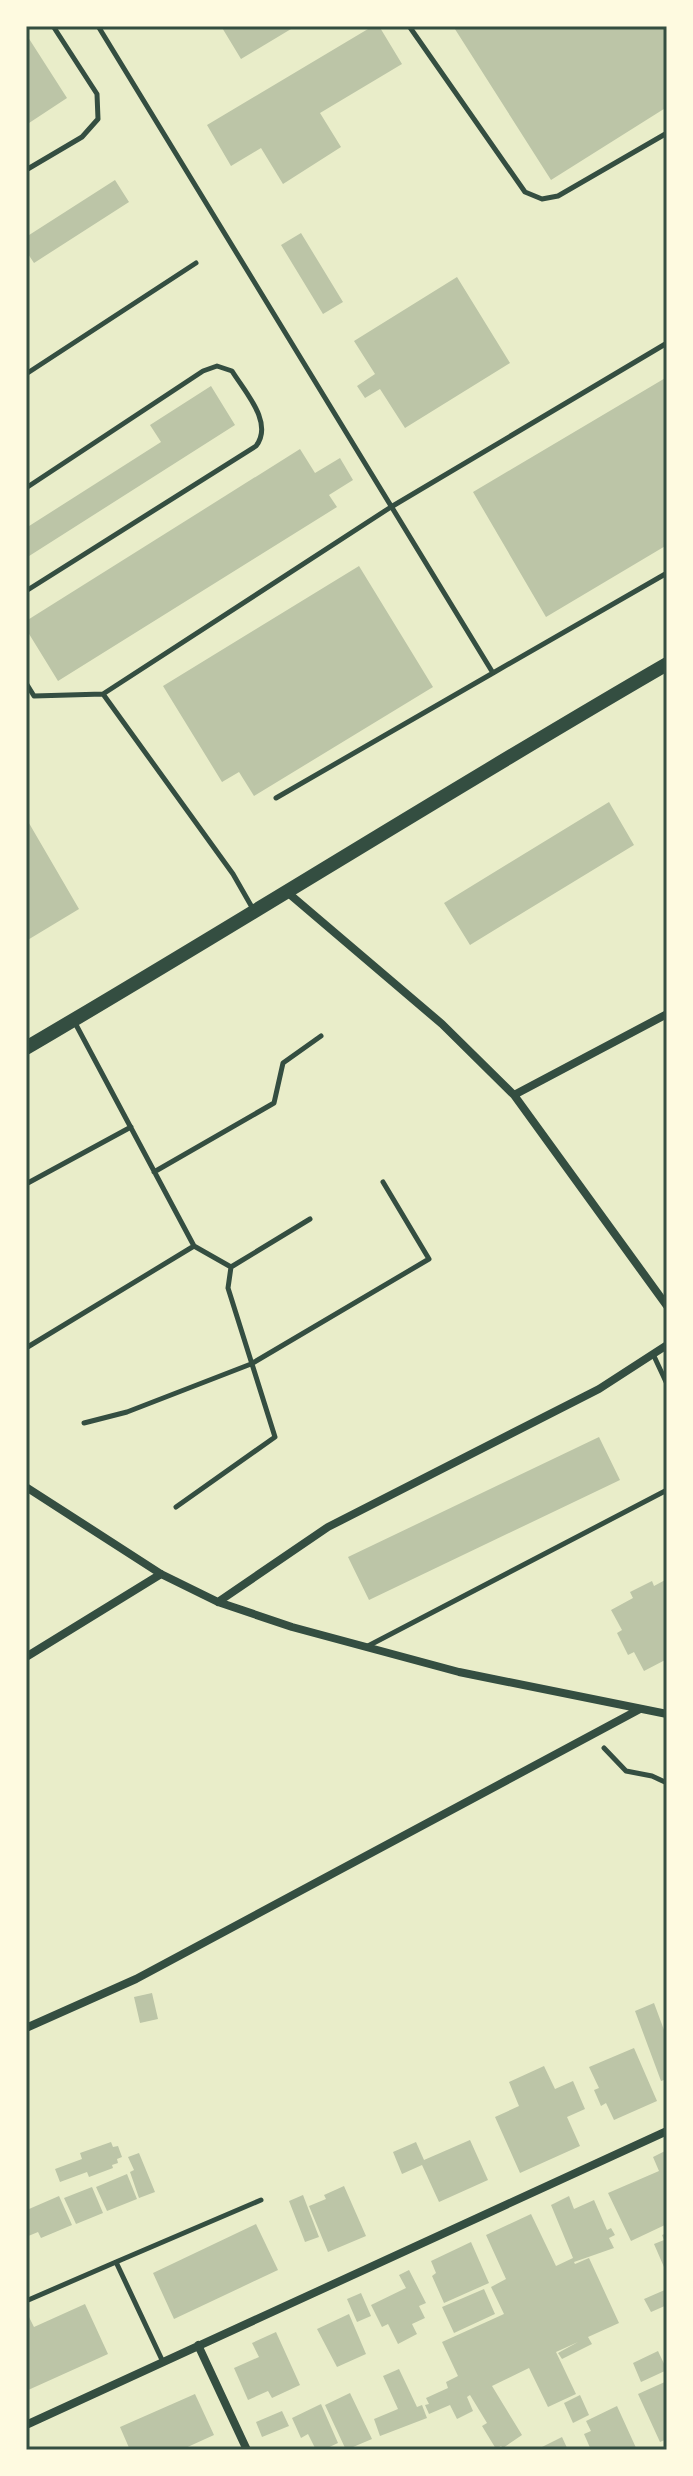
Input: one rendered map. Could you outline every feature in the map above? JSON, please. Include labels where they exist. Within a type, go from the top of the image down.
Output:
[{"type":"street","points":[[26,1048],[255,912],[486,768],[667,664]]},
{"type":"street","points":[[287,892],[442,1024],[514,1095],[667,1306]]},
{"type":"street","points":[[514,1095],[667,1014]]},
{"type":"street","points":[[218,1602],[328,1527],[599,1389],[667,1345]]},
{"type":"street","points":[[26,1487],[161,1574],[218,1602],[365,1648],[459,1672],[667,1714]]},
{"type":"street","points":[[26,1657],[161,1574]]},
{"type":"street","points":[[26,2028],[136,1979],[640,1709]]},
{"type":"street","points":[[26,2425],[667,2131]]},
{"type":"street","points":[[198,2345],[247,2450]]},
{"type":"lane","points":[[26,170],[82,137],[98,119],[97,94],[53,26]]},
{"type":"lane","points":[[98,26],[493,673]]},
{"type":"lane","points":[[409,26],[525,192],[542,199],[558,196],[667,133]]},
{"type":"lane","points":[[26,374],[196,263]]},
{"type":"lane","points":[[26,683],[34,696],[103,694],[391,507],[667,343]]},
{"type":"lane","points":[[26,488],[203,371],[217,366],[232,371],[264,424],[263,437],[256,446],[26,591]]},
{"type":"lane","points":[[276,798],[667,573]]},
{"type":"lane","points":[[103,694],[233,874],[255,912]]},
{"type":"lane","points":[[73,1020],[194,1246],[231,1267]]},
{"type":"lane","points":[[154,1172],[274,1103],[283,1063],[321,1036]]},
{"type":"lane","points":[[26,1184],[131,1127]]},
{"type":"lane","points":[[84,1423],[127,1412],[251,1364],[429,1259],[383,1182]]},
{"type":"lane","points":[[231,1267],[310,1219]]},
{"type":"lane","points":[[26,1348],[194,1246]]},
{"type":"lane","points":[[176,1507],[275,1437],[228,1288],[231,1267]]},
{"type":"lane","points":[[653,1354],[667,1384]]},
{"type":"lane","points":[[365,1648],[667,1490]]},
{"type":"lane","points":[[26,2301],[261,2200]]},
{"type":"lane","points":[[116,2262],[163,2362]]},
{"type":"path","points":[[596,1733],[607,1753],[626,1771],[652,1776],[667,1783]]},
{"type":"building","points":[[221,26],[296,26],[241,59]]},
{"type":"building","points":[[373,26],[379,26],[402,64],[320,113],[341,147],[283,184],[261,148],[231,166],[207,125]]},
{"type":"building","points":[[453,26],[667,26],[667,107],[551,180]]},
{"type":"building","points":[[26,34],[67,98],[26,125]]},
{"type":"building","points":[[115,180],[129,202],[34,263],[26,251],[26,237]]},
{"type":"building","points":[[301,233],[343,302],[323,314],[281,245]]},
{"type":"building","points":[[457,277],[510,363],[405,428],[380,389],[365,398],[357,386],[375,374],[354,341]]},
{"type":"building","points":[[667,377],[667,545],[546,617],[473,492]]},
{"type":"building","points":[[211,386],[235,425],[26,558],[26,528],[161,442],[150,425]]},
{"type":"building","points":[[300,449],[315,473],[340,458],[353,480],[329,495],[337,507],[58,681],[26,629],[26,621]]},
{"type":"building","points":[[359,566],[433,687],[254,796],[239,772],[222,782],[163,686]]},
{"type":"building","points":[[609,802],[634,845],[470,945],[444,903]]},
{"type":"building","points":[[26,818],[79,909],[26,941]]},
{"type":"building","points":[[599,1437],[620,1480],[369,1600],[348,1557]]},
{"type":"building","points":[[667,1579],[667,1659],[644,1671],[634,1652],[628,1655],[617,1633],[622,1630],[611,1610],[633,1598],[630,1592],[652,1581],[654,1586]]},
{"type":"building","points":[[152,1993],[158,2019],[140,2023],[134,1997]]},
{"type":"building","points":[[654,2003],[667,2038],[667,2079],[661,2081],[635,2011]]},
{"type":"building","points":[[634,2048],[657,2101],[614,2120],[606,2103],[601,2106],[594,2090],[599,2088],[589,2067]]},
{"type":"building","points":[[544,2066],[555,2089],[573,2081],[585,2109],[567,2117],[580,2146],[520,2173],[495,2117],[519,2106],[509,2082]]},
{"type":"building","points":[[470,2140],[488,2180],[439,2202],[422,2165],[402,2174],[393,2152],[416,2142],[424,2160]]},
{"type":"building","points":[[111,2142],[113,2147],[118,2146],[122,2157],[112,2165],[113,2168],[89,2177],[87,2172],[60,2182],[55,2169],[82,2159],[80,2153]]},
{"type":"building","points":[[667,2150],[667,2224],[631,2241],[608,2193],[659,2171],[653,2157]]},
{"type":"building","points":[[139,2153],[155,2192],[139,2198],[130,2172],[134,2170],[128,2157]]},
{"type":"building","points":[[127,2174],[137,2199],[107,2211],[96,2187]]},
{"type":"building","points":[[344,2186],[366,2236],[328,2252],[309,2206]]},
{"type":"building","points":[[92,2187],[103,2213],[76,2224],[64,2198]]},
{"type":"building","points":[[303,2195],[319,2237],[305,2242],[289,2201]]},
{"type":"building","points":[[59,2196],[72,2225],[41,2238],[38,2232],[26,2237],[26,2202],[29,2209]]},
{"type":"building","points":[[569,2196],[574,2209],[594,2200],[607,2230],[611,2228],[615,2235],[609,2238],[614,2248],[574,2262],[589,2258],[619,2323],[588,2337],[592,2344],[562,2359],[558,2353],[578,2342],[556,2352],[576,2394],[548,2407],[529,2368],[492,2386],[522,2435],[503,2448],[496,2449],[482,2426],[487,2423],[470,2395],[467,2397],[473,2411],[457,2419],[450,2405],[429,2414],[426,2398],[448,2388],[446,2382],[458,2376],[442,2342],[504,2314],[491,2287],[506,2279],[486,2235],[531,2214],[556,2266],[573,2258],[551,2205]]},
{"type":"building","points":[[256,2224],[278,2270],[174,2319],[153,2273]]},
{"type":"building","points":[[667,2233],[667,2274],[654,2244],[664,2240],[662,2235]]},
{"type":"building","points":[[471,2242],[489,2283],[444,2303],[432,2276],[436,2273],[431,2261]]},
{"type":"building","points":[[409,2270],[426,2303],[419,2306],[425,2318],[412,2324],[417,2334],[398,2344],[388,2324],[382,2327],[371,2305],[406,2288],[399,2275]]},
{"type":"building","points":[[484,2289],[495,2314],[454,2333],[442,2307]]},
{"type":"building","points":[[667,2289],[667,2305],[651,2312],[644,2299]]},
{"type":"building","points":[[361,2293],[371,2316],[357,2322],[347,2299]]},
{"type":"building","points":[[85,2304],[108,2354],[26,2391],[26,2318],[29,2317],[34,2327]]},
{"type":"building","points":[[349,2314],[366,2354],[337,2367],[317,2329]]},
{"type":"building","points":[[276,2332],[300,2385],[272,2398],[268,2391],[248,2400],[234,2368],[259,2357],[252,2343]]},
{"type":"building","points":[[658,2351],[667,2370],[641,2382],[633,2363]]},
{"type":"building","points":[[399,2369],[417,2407],[422,2405],[427,2418],[380,2436],[374,2419],[398,2409],[383,2376]]},
{"type":"building","points":[[667,2381],[667,2439],[660,2442],[638,2394]]},
{"type":"building","points":[[350,2393],[372,2439],[346,2450],[325,2405]]},
{"type":"building","points":[[195,2394],[214,2435],[181,2450],[130,2450],[120,2427]]},
{"type":"building","points":[[580,2395],[589,2415],[573,2423],[564,2403]]},
{"type":"building","points":[[321,2404],[338,2443],[316,2450],[308,2434],[301,2438],[292,2418]]},
{"type":"building","points":[[617,2406],[637,2450],[591,2450],[584,2434],[591,2431],[586,2421]]},
{"type":"building","points":[[282,2411],[289,2426],[262,2437],[256,2422]]},
{"type":"building","points":[[562,2437],[568,2450],[536,2450]]}]
